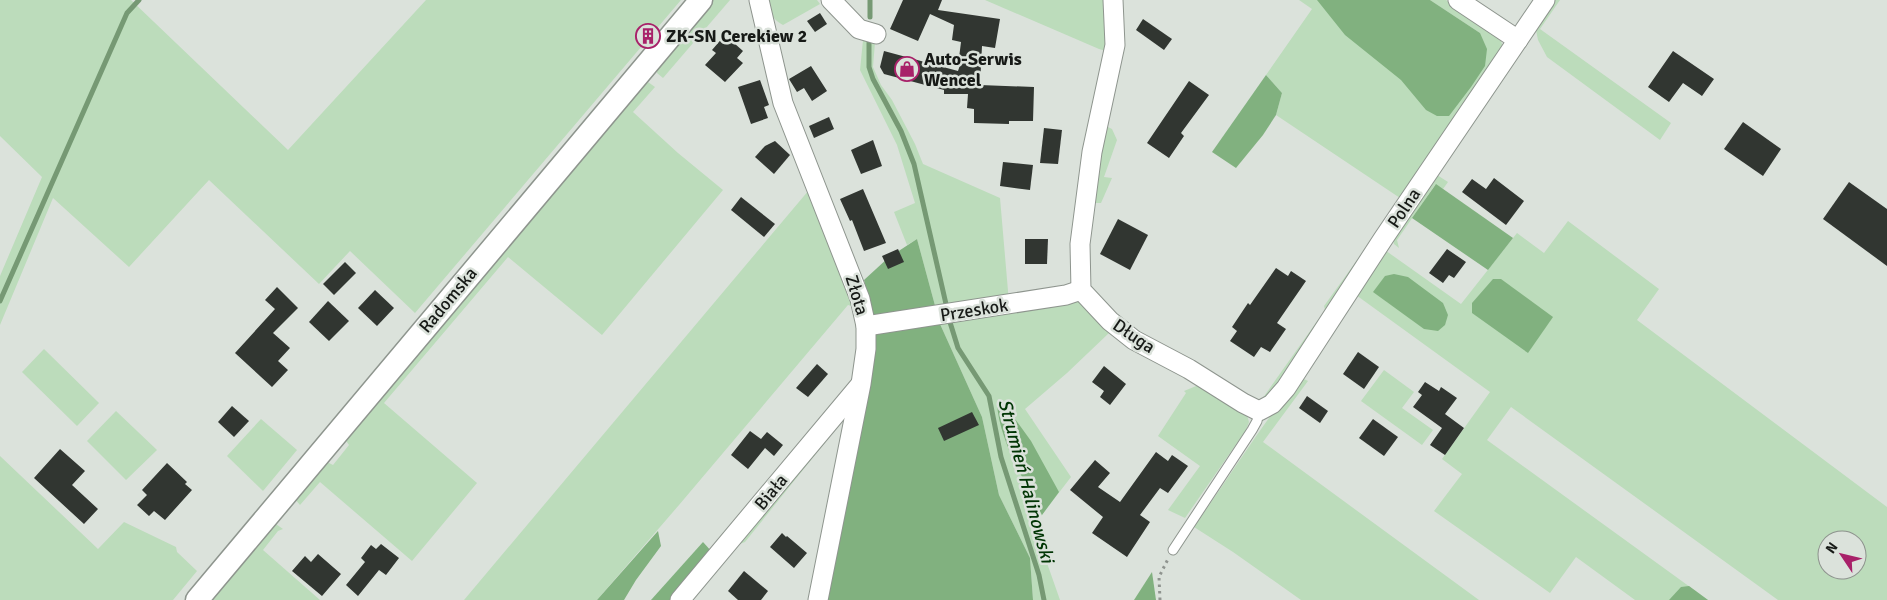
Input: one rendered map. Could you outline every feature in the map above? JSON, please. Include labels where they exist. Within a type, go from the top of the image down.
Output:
[{"type":"street","name":"Radomska","points":[[197,600],[701,0]]},
{"type":"street","name":"Złota","points":[[759,0],[783,103],[857,288],[866,326],[866,349],[861,384],[818,600]]},
{"type":"street","points":[[831,0],[859,29],[876,34]]},
{"type":"street","points":[[1081,290],[1080,244],[1092,152],[1115,45],[1113,0]]},
{"type":"street","points":[[1458,0],[1518,40]]},
{"type":"street","name":"Polna","points":[[1259,411],[1272,404],[1286,388],[1383,239],[1545,0]]},
{"type":"street","name":"Przeskok","points":[[866,326],[1066,295],[1081,290]]},
{"type":"street","name":"Długa","points":[[1081,290],[1110,321],[1134,340],[1259,411]]},
{"type":"street","name":"Biała","points":[[680,600],[861,384]]},
{"type":"lane","points":[[1173,550],[1252,430],[1257,421],[1259,411]]},
{"type":"path","points":[[1160,600],[1160,577],[1173,550]]},
{"type":"green space","points":[[0,0],[131,0],[288,150],[426,0],[681,0],[415,313],[350,251],[319,284],[209,180],[129,267],[53,198],[0,325],[0,276],[42,177],[0,136]]},
{"type":"green space","points":[[712,0],[730,0],[663,78],[657,73],[656,66]]},
{"type":"green space","points":[[767,0],[817,0],[820,4],[783,25],[772,15]]},
{"type":"green space","points":[[985,0],[1110,0],[1106,51],[1099,49]]},
{"type":"green space","points":[[1299,0],[1328,0],[1480,33],[1430,0],[1446,0],[1499,36],[1504,49],[1403,200],[1276,115],[1282,93],[1266,75],[1312,9]]},
{"type":"green space","points":[[1317,0],[1430,0],[1480,33],[1487,49],[1485,66],[1449,116],[1437,116],[1426,110],[1401,80],[1345,35]]},
{"type":"green space","points":[[1552,0],[1560,0],[1540,29],[1671,123],[1660,140],[1547,57],[1538,40],[1535,25]]},
{"type":"green space","points":[[863,40],[875,42],[873,67],[881,85],[892,100],[915,144],[923,164],[1000,198],[1010,314],[1079,298],[1109,333],[1025,409],[1071,477],[1031,529],[1047,563],[1060,600],[1033,600],[1030,558],[999,495],[982,417],[940,324],[917,239],[907,245],[894,212],[915,203],[897,145],[860,70]]},
{"type":"green space","points":[[1266,75],[1282,93],[1276,115],[1263,135],[1236,168],[1212,152]]},
{"type":"green space","points":[[648,82],[655,87],[633,112],[678,153],[723,190],[602,335],[508,257],[384,403],[477,483],[412,561],[320,482],[300,505],[294,498],[325,461],[333,465],[349,445],[344,438],[642,83]]},
{"type":"green space","points":[[1106,126],[1112,129],[1117,140],[1104,177],[1112,178],[1101,203],[1094,203],[1093,176]]},
{"type":"green space","points":[[1437,175],[1448,182],[1443,189],[1435,185],[1397,240],[1399,248],[1394,244],[1393,239]]},
{"type":"green space","points":[[1436,184],[1513,238],[1488,270],[1412,218]]},
{"type":"green space","points":[[809,190],[855,307],[848,305],[597,600],[464,600]]},
{"type":"green space","points":[[1568,221],[1659,289],[1637,320],[1887,507],[1887,600],[1778,600],[1511,407],[1487,440],[1708,600],[1635,600],[1576,557],[1550,593],[1434,511],[1462,474],[1442,459],[1490,392],[1356,295],[1382,248],[1461,304],[1517,233],[1544,253]]},
{"type":"green space","points":[[917,239],[940,324],[982,417],[999,495],[1030,558],[1033,600],[826,600],[875,334],[864,280],[888,258]]},
{"type":"green space","points":[[1360,256],[1363,258],[1284,382],[1260,402],[1325,310],[1324,306]]},
{"type":"green space","points":[[1394,274],[1408,277],[1443,303],[1448,315],[1445,325],[1438,331],[1424,329],[1373,292],[1385,276]]},
{"type":"green space","points":[[1493,279],[1501,279],[1553,317],[1528,353],[1472,313],[1472,303]]},
{"type":"green space","points":[[44,349],[99,403],[77,426],[22,372]]},
{"type":"green space","points":[[1384,370],[1414,392],[1402,408],[1433,430],[1422,445],[1361,401]]},
{"type":"green space","points":[[1300,377],[1308,381],[1263,442],[1479,600],[1301,600],[1194,527],[1259,432]]},
{"type":"green space","points":[[1201,384],[1247,415],[1249,422],[1246,430],[1185,518],[1168,510],[1200,466],[1158,436],[1186,393],[1184,391]]},
{"type":"green space","points":[[997,403],[1010,412],[1031,441],[1059,492],[1042,515],[1021,475],[1002,432]]},
{"type":"green space","points":[[852,409],[745,542],[737,545]]},
{"type":"green space","points":[[116,411],[157,450],[126,480],[87,441]]},
{"type":"green space","points":[[261,419],[297,450],[263,491],[227,456]]},
{"type":"green space","points":[[0,456],[98,549],[124,522],[176,547],[177,552],[197,571],[173,600],[0,600]]},
{"type":"green space","points":[[273,522],[283,529],[278,531],[263,550],[320,600],[208,600]]},
{"type":"green space","points":[[658,531],[661,546],[624,600],[597,600]]},
{"type":"green space","points":[[703,542],[712,552],[672,600],[651,600]]},
{"type":"green space","points":[[1152,572],[1156,600],[1134,600]]},
{"type":"green space","points":[[1689,586],[1708,600],[1669,600],[1681,587]]},
{"type":"building","points":[[903,0],[942,0],[938,10],[1000,19],[995,48],[982,46],[980,85],[1034,87],[1033,121],[1009,121],[1009,124],[974,123],[974,109],[967,108],[968,94],[944,94],[944,90],[884,74],[880,67],[884,51],[958,71],[962,59],[959,58],[961,42],[952,40],[954,25],[930,14],[918,41],[890,29]]},
{"type":"building","points":[[820,13],[827,24],[815,32],[807,21]]},
{"type":"building","points":[[1143,19],[1172,39],[1164,50],[1136,30]]},
{"type":"building","points":[[725,35],[743,51],[737,58],[743,63],[725,82],[705,65],[716,53],[712,50]]},
{"type":"building","points":[[1673,51],[1714,79],[1702,96],[1683,83],[1669,102],[1648,87]]},
{"type":"building","points":[[811,66],[827,91],[812,101],[804,88],[797,92],[789,79]]},
{"type":"building","points":[[760,80],[769,105],[764,107],[768,118],[751,124],[738,87]]},
{"type":"building","points":[[1189,81],[1209,95],[1181,133],[1184,136],[1169,158],[1147,143]]},
{"type":"building","points":[[829,117],[834,129],[814,138],[809,126]]},
{"type":"building","points":[[1743,122],[1781,149],[1763,176],[1724,149]]},
{"type":"building","points":[[1044,128],[1062,130],[1058,164],[1040,163]]},
{"type":"building","points":[[873,140],[882,166],[861,174],[851,150]]},
{"type":"building","points":[[775,141],[790,155],[774,174],[755,157],[765,146]]},
{"type":"building","points":[[1003,162],[1033,165],[1030,190],[1000,186]]},
{"type":"building","points":[[1494,178],[1524,201],[1506,225],[1462,192],[1472,179],[1486,189]]},
{"type":"building","points":[[1849,182],[1887,209],[1887,266],[1823,219]]},
{"type":"building","points":[[863,189],[886,243],[864,251],[852,220],[850,221],[840,199]]},
{"type":"building","points":[[741,197],[775,224],[764,237],[731,210]]},
{"type":"building","points":[[1118,219],[1148,235],[1130,270],[1100,254]]},
{"type":"building","points":[[1025,239],[1048,239],[1047,264],[1025,264]]},
{"type":"building","points":[[898,249],[904,262],[888,269],[882,256]]},
{"type":"building","points":[[1447,249],[1466,262],[1454,278],[1449,275],[1443,283],[1429,273]]},
{"type":"building","points":[[345,262],[356,273],[334,295],[323,284]]},
{"type":"building","points":[[1276,268],[1288,276],[1291,271],[1306,281],[1277,323],[1286,329],[1270,352],[1261,347],[1254,357],[1230,341],[1237,331],[1232,327],[1248,303],[1250,305]]},
{"type":"building","points":[[277,287],[298,308],[273,333],[290,348],[278,361],[288,370],[272,387],[235,353],[275,309],[265,300]]},
{"type":"building","points":[[375,290],[394,308],[377,326],[358,308]]},
{"type":"building","points":[[328,301],[349,321],[329,341],[309,322]]},
{"type":"building","points":[[1358,352],[1379,367],[1364,389],[1343,374]]},
{"type":"building","points":[[817,364],[828,374],[808,397],[796,388]]},
{"type":"building","points":[[1104,366],[1126,384],[1110,405],[1100,397],[1104,391],[1092,382]]},
{"type":"building","points":[[1425,382],[1439,391],[1441,387],[1457,398],[1445,414],[1464,428],[1445,455],[1430,445],[1442,428],[1413,407],[1422,395],[1418,392]]},
{"type":"building","points":[[1307,396],[1328,411],[1320,423],[1299,408]]},
{"type":"building","points":[[232,406],[249,421],[234,437],[218,422]]},
{"type":"building","points":[[972,412],[979,425],[944,441],[938,428]]},
{"type":"building","points":[[1373,419],[1398,437],[1384,456],[1359,438]]},
{"type":"building","points":[[750,431],[761,439],[767,432],[783,445],[774,456],[765,448],[748,469],[731,455]]},
{"type":"building","points":[[60,449],[85,471],[72,485],[98,509],[84,524],[34,478]]},
{"type":"building","points":[[1156,452],[1168,461],[1172,455],[1188,466],[1168,493],[1160,488],[1140,515],[1150,522],[1127,557],[1092,533],[1103,517],[1070,490],[1095,460],[1110,473],[1098,487],[1120,502]]},
{"type":"building","points":[[167,463],[187,482],[185,484],[192,490],[165,520],[154,511],[149,516],[137,505],[147,495],[142,490]]},
{"type":"building","points":[[782,533],[807,553],[794,568],[770,547]]},
{"type":"building","points":[[381,544],[399,558],[386,575],[379,570],[358,596],[346,585],[365,562],[361,558],[371,545],[376,549]]},
{"type":"building","points":[[318,554],[341,574],[322,596],[292,571],[305,556],[311,562]]},
{"type":"building","points":[[744,571],[768,591],[761,600],[738,600],[728,591]]},
{"type":"waterway","points":[[0,301],[127,13],[139,0]]},
{"type":"waterway","name":"Strumień Halinowski","points":[[870,0],[870,17]]},
{"type":"waterway","name":"Strumień Halinowski","points":[[869,43],[869,67],[873,79],[901,131],[914,164],[946,304]]},
{"type":"waterway","name":"Strumień Halinowski","points":[[949,319],[958,348],[989,396],[1001,457],[1039,575],[1044,600]]},
{"type":"place","name":"ZK-SN Cerekiew 2","points":[[648,36]]},
{"type":"place","name":"Auto-Serwis Wencel","points":[[907,69]]}]
